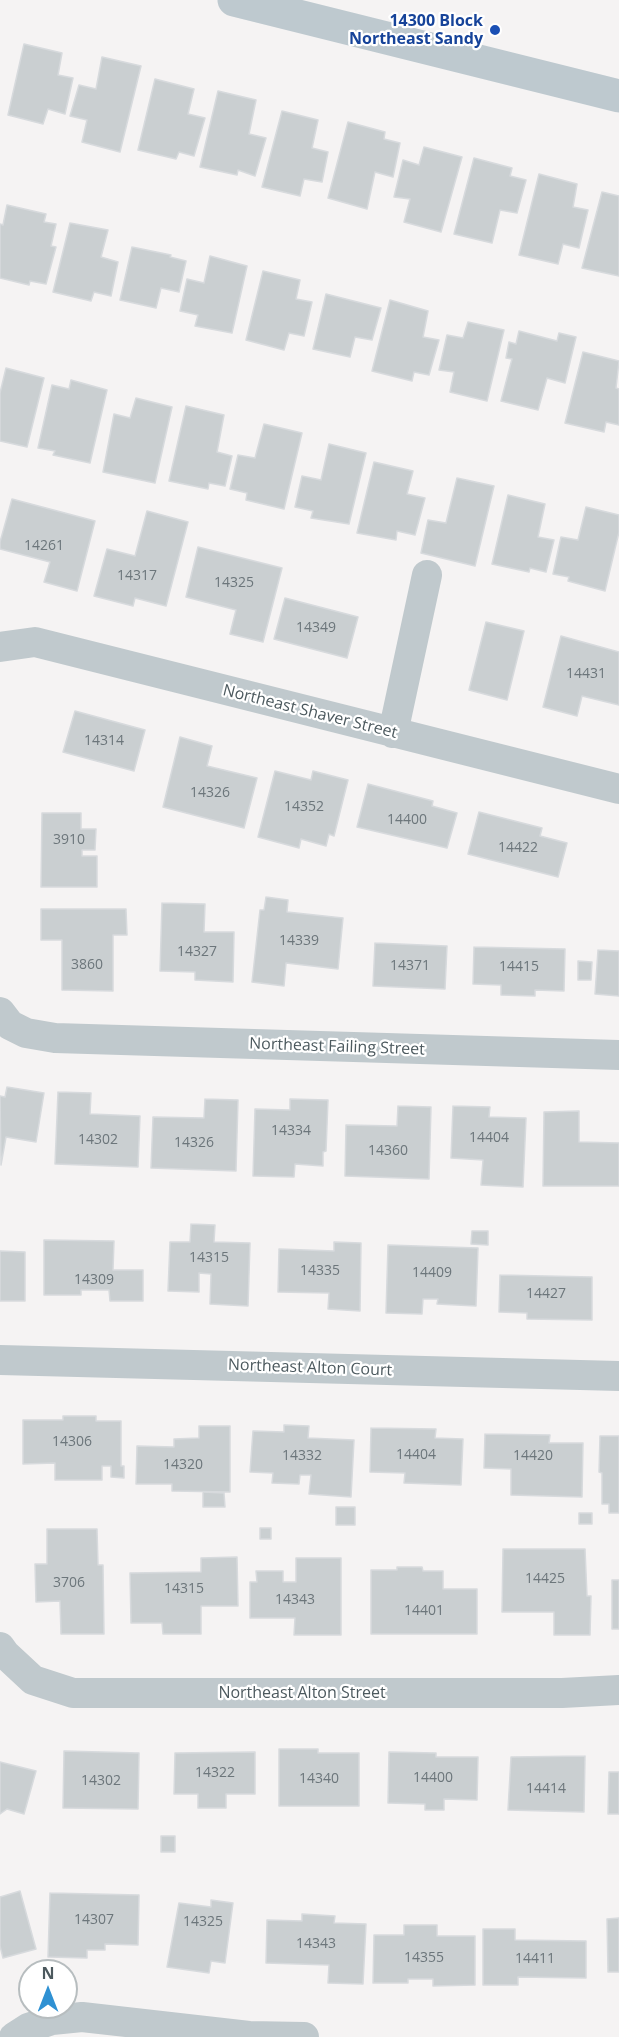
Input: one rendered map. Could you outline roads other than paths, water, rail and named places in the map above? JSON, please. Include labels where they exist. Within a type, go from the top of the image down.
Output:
[{"type":"main road","points":[[234,0],[619,96]]},
{"type":"street","points":[[393,733],[427,575]]},
{"type":"street","name":"Northeast Shaver Street","points":[[0,648],[34,642],[619,789]]},
{"type":"street","name":"Northeast Failing Street","points":[[0,1012],[10,1025],[26,1033],[55,1038],[619,1055]]},
{"type":"street","name":"Northeast Alton Court","points":[[0,1360],[619,1377]]},
{"type":"street","name":"Northeast Alton Street","points":[[2,1654],[33,1680],[73,1693],[562,1693],[619,1690]]},
{"type":"street","points":[[14,2037],[28,2028],[52,2020],[82,2017],[249,2036],[304,2037]]},
{"type":"place","name":"14300 Block Northeast Sandy","points":[[495,30]]}]
